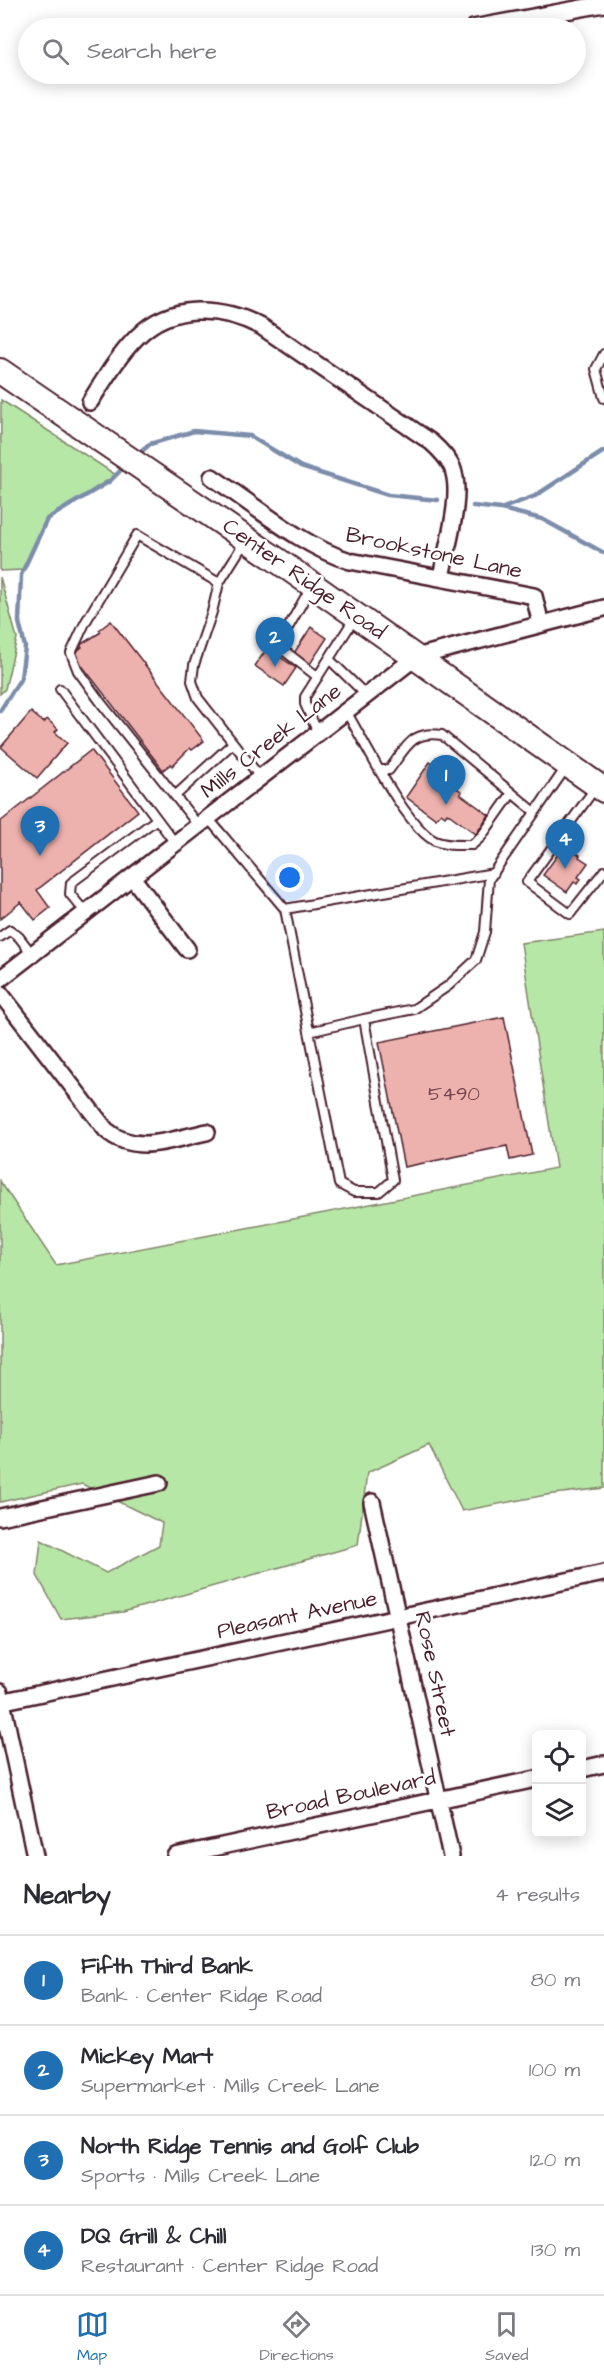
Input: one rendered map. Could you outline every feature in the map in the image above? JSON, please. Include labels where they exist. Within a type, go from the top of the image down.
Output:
[{"type":"main road","name":"Center Ridge Road","points":[[0,371],[312,584],[600,788]]},
{"type":"street","points":[[528,18],[604,4]]},
{"type":"street","points":[[90,402],[122,354],[138,335],[159,321],[183,312],[204,310],[224,312],[262,327],[444,453],[452,468],[456,484],[456,501],[441,578]]},
{"type":"street","name":"Brookstone Lane","points":[[212,477],[331,555],[534,596],[541,624]]},
{"type":"street","name":"Mills Creek Lane","points":[[0,979],[416,657],[604,610]]},
{"type":"street","points":[[132,877],[187,949]]},
{"type":"street","points":[[0,993],[106,1130],[115,1138],[138,1145],[207,1132]]},
{"type":"street","points":[[0,1517],[159,1484]]},
{"type":"street","name":"Rose Street","points":[[372,1502],[451,1856]]},
{"type":"street","name":"Pleasant Avenue","points":[[1,1698],[604,1573]]},
{"type":"street","points":[[1,1698],[35,1856]]},
{"type":"street","points":[[586,1768],[604,1764]]},
{"type":"street","name":"Broad Boulevard","points":[[175,1856],[532,1780]]},
{"type":"lane","points":[[604,354],[596,369],[604,398]]},
{"type":"lane","points":[[219,583],[136,536],[72,646],[71,653],[78,671],[175,796],[203,822],[285,909],[339,1184],[354,1192],[380,1192],[393,1180],[364,1019]]},
{"type":"lane","points":[[247,539],[219,583],[192,681],[198,698],[260,777]]},
{"type":"lane","points":[[312,584],[280,642],[282,649],[318,677]]},
{"type":"lane","points":[[318,733],[305,704],[305,697],[356,615]]},
{"type":"lane","points":[[329,659],[366,695]]},
{"type":"lane","points":[[60,689],[175,843]]},
{"type":"lane","points":[[346,711],[395,798],[434,841],[454,845],[472,845],[482,837],[512,793]]},
{"type":"lane","points":[[379,770],[389,770],[415,736],[429,733],[442,735],[535,812]]},
{"type":"lane","points":[[175,796],[233,744]]},
{"type":"lane","points":[[309,1032],[414,1009],[448,986],[476,960],[485,932],[489,879],[568,765]]},
{"type":"lane","points":[[600,788],[527,882],[570,914],[604,871]]},
{"type":"lane","points":[[86,913],[70,894],[71,883],[158,819]]},
{"type":"lane","points":[[285,909],[494,873]]},
{"type":"lane","points":[[0,938],[10,930],[20,937],[32,954]]},
{"type":"green space","points":[[1,400],[116,475],[47,519],[24,570],[0,571]]},
{"type":"green space","points":[[0,577],[17,638],[5,689],[0,694]]},
{"type":"green space","points":[[604,932],[604,1488],[546,1495],[462,1511],[429,1445],[367,1473],[358,1545],[123,1612],[61,1619],[37,1575],[41,1540],[106,1573],[159,1545],[162,1523],[82,1484],[0,1502],[0,1181],[56,1265],[556,1168],[521,943]]},
{"type":"building","points":[[111,621],[204,741],[192,750],[190,748],[172,766],[171,764],[163,770],[73,654],[82,647],[80,645],[101,632],[99,630]]},
{"type":"building","points":[[311,627],[327,638],[310,664],[294,653]]},
{"type":"building","points":[[267,648],[296,668],[284,686],[255,666]]},
{"type":"building","points":[[31,712],[44,723],[47,719],[58,729],[55,732],[67,743],[37,778],[1,747]]},
{"type":"building","points":[[91,750],[138,811],[37,890],[50,908],[35,920],[21,902],[0,919],[0,822]]},
{"type":"building","points":[[430,762],[460,784],[457,788],[462,792],[460,794],[489,815],[476,834],[447,813],[445,816],[441,813],[436,819],[406,797]]},
{"type":"building","points":[[564,846],[580,855],[579,857],[588,863],[578,877],[581,879],[577,884],[574,882],[567,892],[543,875]]},
{"type":"building","points":[[504,1017],[532,1155],[510,1160],[507,1146],[404,1167],[379,1042]]},
{"type":"waterway","points":[[141,452],[150,444],[194,431],[250,436],[301,467],[388,495],[438,500]]},
{"type":"waterway","points":[[503,508],[535,496],[604,451]]},
{"type":"waterway","points":[[0,711],[21,678],[25,647],[19,622],[21,575],[47,519],[110,481],[122,469]]},
{"type":"waterway","points":[[473,506],[501,509],[542,519],[604,553]]},
{"type":"place","name":"Mickey Mart","points":[[275,667]]},
{"type":"place","name":"Fifth Third Bank","points":[[446,805]]},
{"type":"place","name":"North Ridge Tennis and Golf Club","points":[[40,856]]},
{"type":"place","name":"DQ Grill & Chill","points":[[565,869]]}]
